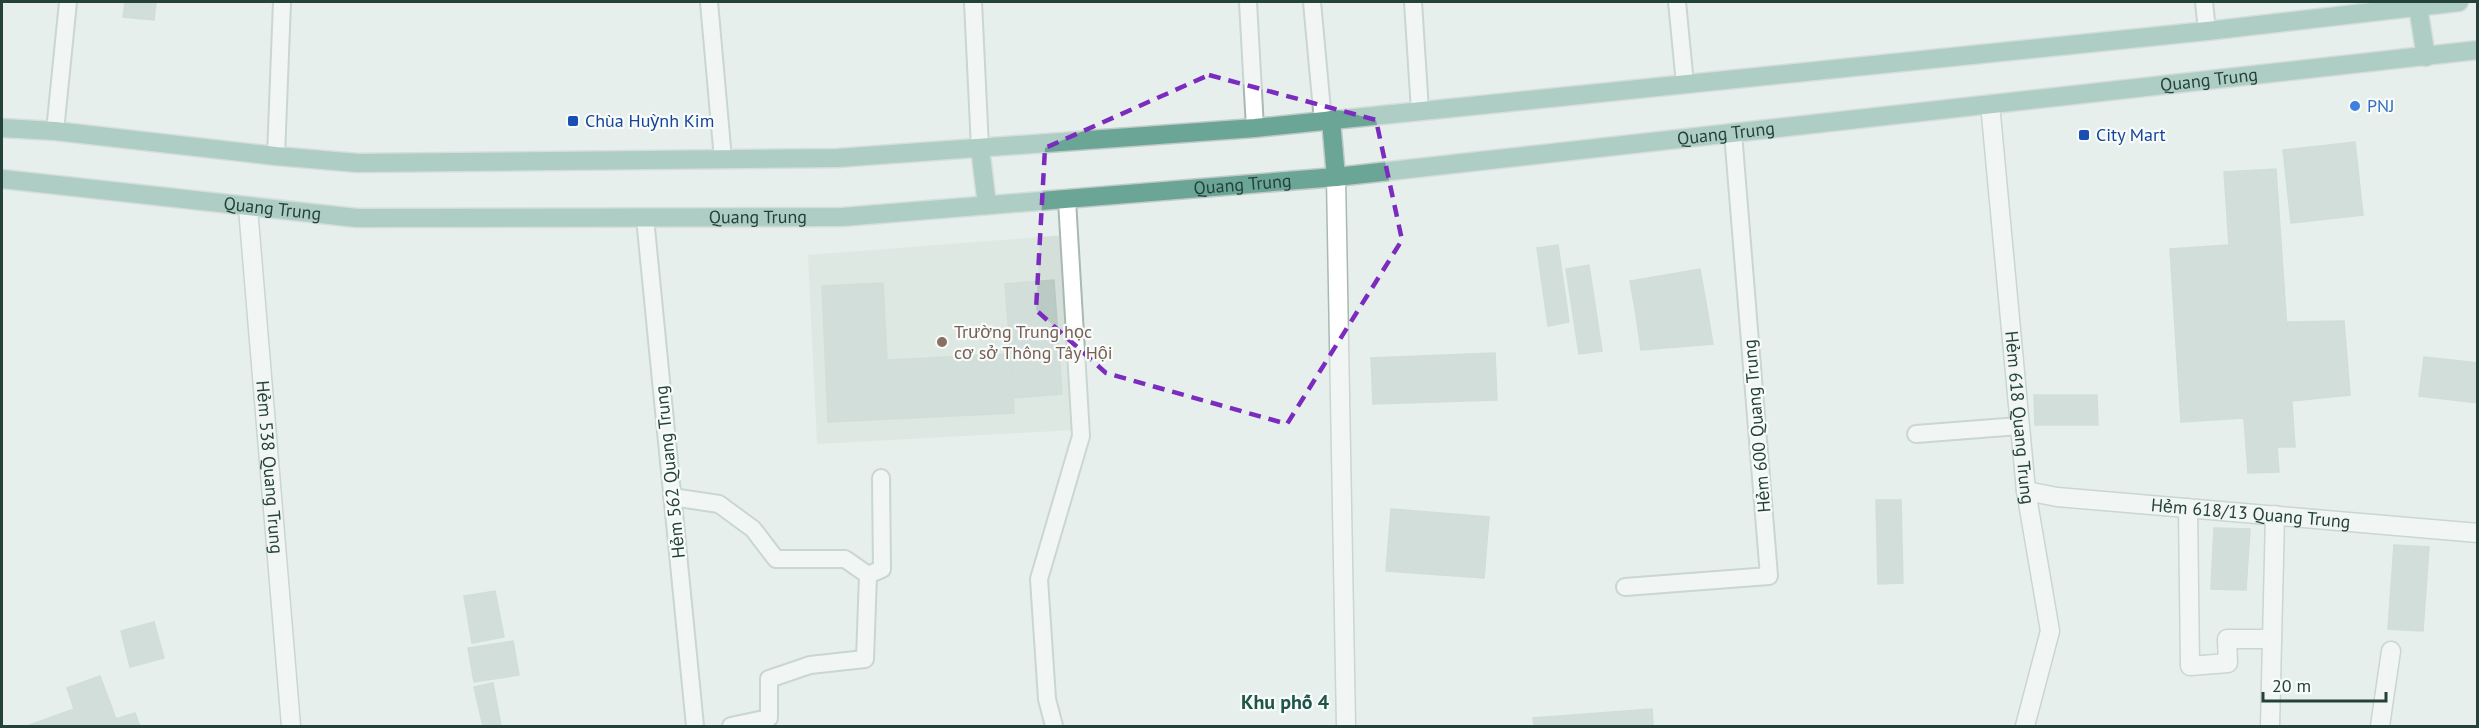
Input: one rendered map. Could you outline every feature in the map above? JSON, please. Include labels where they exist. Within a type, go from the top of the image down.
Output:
[{"type":"main road","points":[[2,128],[56,131],[358,163],[837,158],[1255,128],[2207,31],[2418,4],[2459,2]]},
{"type":"main road","points":[[2418,4],[2426,57]]},
{"type":"main road","name":"Quang Trung","points":[[2,179],[248,208],[357,218],[842,217],[1336,177],[2478,50]]},
{"type":"main road","points":[[1327,121],[1336,177]]},
{"type":"main road","points":[[980,148],[987,205]]},
{"type":"street","name":"Hẻm 618 Quang Trung","points":[[1990,104],[2026,491],[2050,631],[2025,726]]},
{"type":"street","points":[[1336,177],[1346,726]]},
{"type":"street","name":"Hẻm 538 Quang Trung","points":[[248,208],[291,726]]},
{"type":"street","name":"Hẻm 618/13 Quang Trung","points":[[2026,491],[2057,497],[2478,533]]},
{"type":"street","points":[[2188,508],[2190,666],[2228,663],[2227,639],[2272,639]]},
{"type":"street","points":[[2270,726],[2275,514]]},
{"type":"street","points":[[2380,726],[2391,651]]},
{"type":"lane","points":[[56,131],[68,2]]},
{"type":"lane","points":[[276,156],[282,2]]},
{"type":"lane","points":[[709,2],[723,159]]},
{"type":"lane","points":[[973,2],[980,148]]},
{"type":"lane","points":[[1248,2],[1255,128]]},
{"type":"lane","points":[[1312,2],[1327,121]]},
{"type":"lane","points":[[1413,2],[1420,111]]},
{"type":"lane","points":[[1677,2],[1685,84]]},
{"type":"lane","points":[[2204,2],[2207,31]]},
{"type":"lane","name":"Hẻm 600 Quang Trung","points":[[1625,586],[1769,576],[1733,133]]},
{"type":"lane","points":[[1054,726],[1047,699],[1039,579],[1081,436],[1067,200]]},
{"type":"lane","name":"Hẻm 562 Quang Trung","points":[[645,218],[695,726]]},
{"type":"lane","points":[[1916,434],[2019,426]]},
{"type":"lane","points":[[868,575],[882,569],[881,478]]},
{"type":"lane","points":[[672,497],[718,504],[753,529],[776,559],[845,559],[868,575]]},
{"type":"lane","points":[[731,726],[769,718],[769,680],[810,665],[865,659],[868,575]]},
{"type":"highlighted area","points":[[1209,75],[1376,120],[1402,240],[1287,424],[1106,373],[1036,310],[1045,148]]},
{"type":"shaded area","name":"Trường Trung học cơ sở Thông Tây Hội","points":[[1066,235],[1075,430],[817,444],[808,255]]},
{"type":"building","points":[[125,2],[156,2],[154,20],[123,17]]},
{"type":"building","points":[[2355,142],[2363,215],[2291,223],[2283,150]]},
{"type":"building","points":[[2276,169],[2295,447],[2277,447],[2279,472],[2248,473],[2244,418],[2181,422],[2170,249],[2229,245],[2224,172]]},
{"type":"building","points":[[1558,245],[1569,322],[1548,326],[1537,248]]},
{"type":"building","points":[[1589,265],[1602,351],[1579,354],[1566,269]]},
{"type":"building","points":[[1700,269],[1706,303],[1636,315],[1630,281]]},
{"type":"building","points":[[1054,280],[1062,394],[1014,398],[1005,284]]},
{"type":"building","points":[[883,283],[887,360],[1011,354],[1014,413],[828,422],[822,286]]},
{"type":"building","points":[[1706,303],[1713,344],[1641,350],[1636,315]]},
{"type":"building","points":[[2344,321],[2350,395],[2292,401],[2287,322]]},
{"type":"building","points":[[1495,353],[1497,400],[1373,404],[1371,358]]},
{"type":"building","points":[[2424,357],[2478,363],[2478,403],[2419,396]]},
{"type":"building","points":[[2034,395],[2097,395],[2098,425],[2035,425]]},
{"type":"building","points":[[1876,500],[1901,500],[1903,583],[1878,584]]},
{"type":"building","points":[[1391,509],[1489,517],[1484,578],[1386,571]]},
{"type":"building","points":[[2214,528],[2250,529],[2246,590],[2211,589]]},
{"type":"building","points":[[2394,545],[2429,547],[2423,631],[2388,629]]},
{"type":"building","points":[[495,591],[504,637],[472,643],[464,596]]},
{"type":"building","points":[[154,622],[164,658],[130,667],[121,631]]},
{"type":"building","points":[[513,641],[519,675],[474,682],[468,648]]},
{"type":"building","points":[[100,676],[116,719],[135,713],[140,726],[27,726],[74,709],[67,688]]},
{"type":"building","points":[[493,683],[501,726],[483,726],[474,687]]},
{"type":"building","points":[[1652,709],[1653,726],[1534,726],[1533,718]]},
{"type":"place","name":"PNJ","points":[[2355,106]]},
{"type":"place","name":"Chùa Huỳnh Kim","points":[[573,121]]},
{"type":"place","name":"City Mart","points":[[2084,135]]},
{"type":"place","name":"Trường Trung học cơ sở Thông Tây Hội","points":[[942,342]]},
{"type":"district","name":"Khu phố 4","points":[[1285,702]]}]
